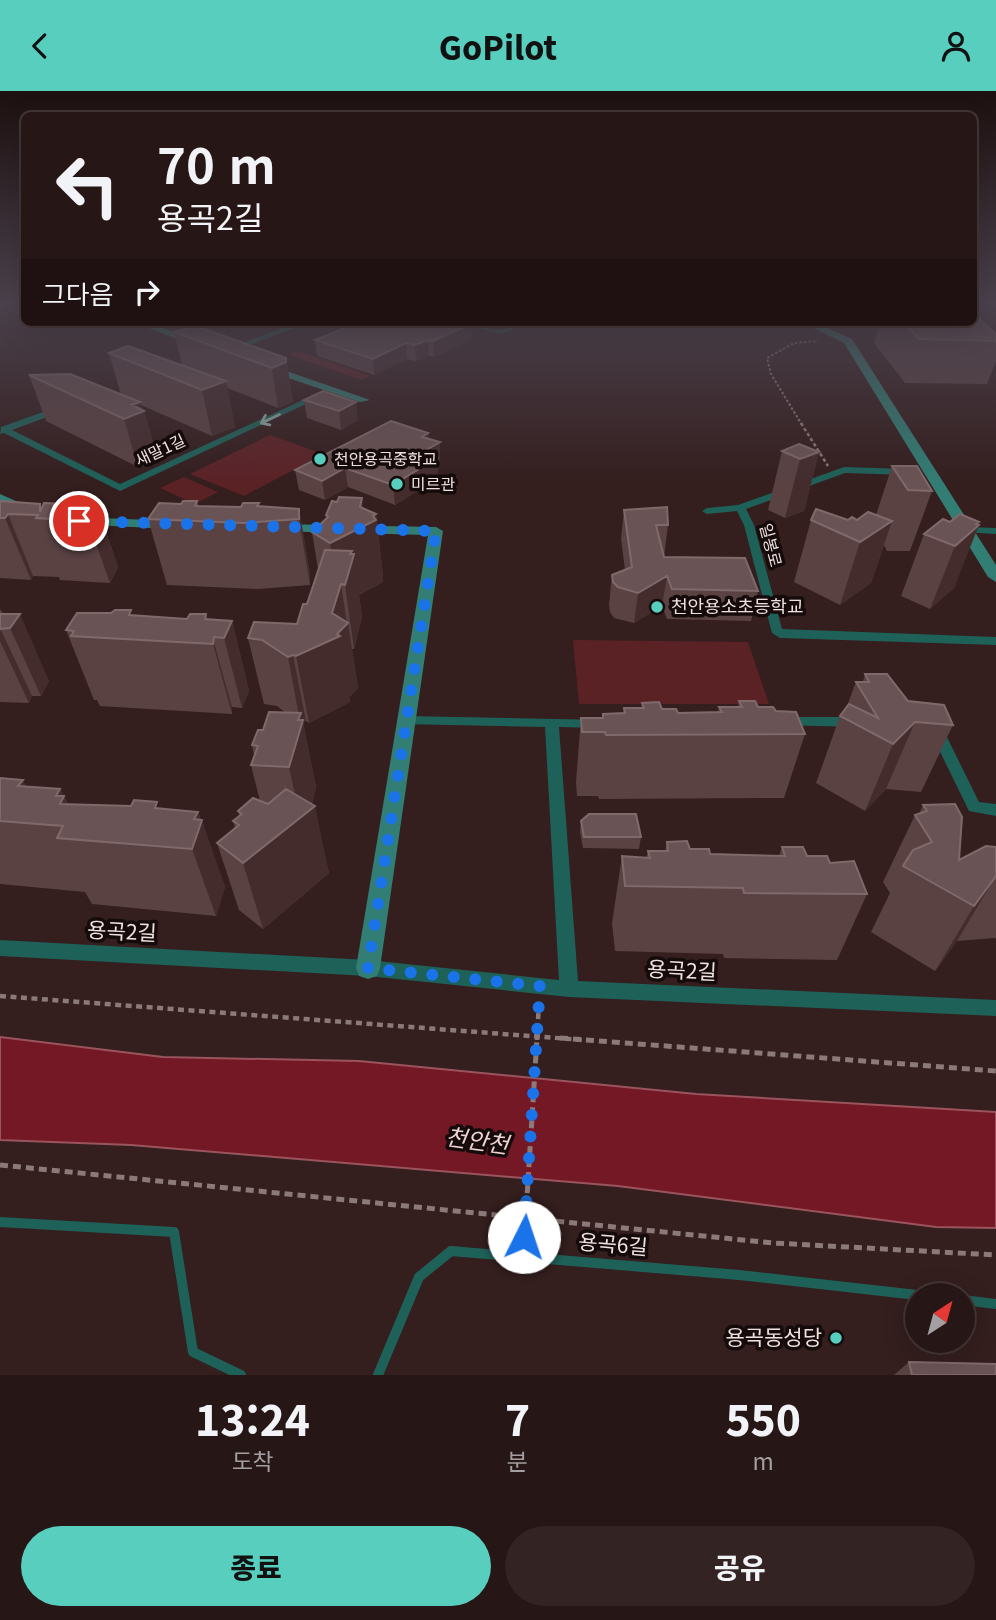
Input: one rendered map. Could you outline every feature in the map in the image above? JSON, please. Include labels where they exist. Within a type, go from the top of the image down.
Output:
[{"type":"street","points":[[862,364],[996,577]]},
{"type":"street","points":[[258,365],[364,400]]},
{"type":"street","name":"새말1길","points":[[2,430],[120,488],[332,390]]},
{"type":"street","name":"새말1길","points":[[2,430],[69,406]]},
{"type":"street","name":"일봉로","points":[[931,473],[844,470],[740,508],[749,525],[776,630],[780,634],[996,641]]},
{"type":"street","points":[[0,498],[51,519],[185,526]]},
{"type":"street","points":[[707,511],[740,508]]},
{"type":"street","points":[[266,527],[436,531],[368,968]]},
{"type":"street","points":[[967,530],[996,531]]},
{"type":"street","points":[[406,721],[608,723]]},
{"type":"street","points":[[774,722],[871,722]]},
{"type":"street","points":[[926,722],[934,726],[974,807],[996,810]]},
{"type":"street","points":[[552,723],[569,989]]},
{"type":"street","name":"용곡2길","points":[[0,948],[368,968],[569,989],[996,1008]]},
{"type":"lane","points":[[0,1222],[174,1232],[193,1352],[241,1375]]},
{"type":"lane","name":"용곡6길","points":[[379,1375],[419,1277],[451,1251],[739,1275],[905,1294]]},
{"type":"lane","points":[[975,1302],[996,1304]]},
{"type":"path","points":[[767,364],[832,473]]},
{"type":"path","points":[[523,1257],[540,986]]},
{"type":"path","points":[[0,996],[996,1071]]},
{"type":"path","points":[[0,1165],[773,1243],[996,1255]]},
{"type":"shaded area","points":[[315,364],[336,364],[371,376],[362,380]]},
{"type":"shaded area","points":[[270,435],[323,454],[244,496],[190,474]]},
{"type":"shaded area","points":[[184,477],[218,492],[195,504],[160,488]]},
{"type":"shaded area","points":[[573,640],[748,642],[769,704],[579,704]]},
{"type":"water","name":"천안천","points":[[0,1037],[163,1057],[359,1061],[696,1094],[996,1112],[996,1228],[936,1227],[618,1186],[131,1145],[0,1140]]},
{"type":"building","points":[[136,364],[178,364],[226,381],[202,390]]},
{"type":"building","points":[[261,364],[282,364],[272,368]]},
{"type":"building","points":[[70,374],[140,402],[132,405],[144,411],[124,419],[29,375]]},
{"type":"building","points":[[323,391],[356,402],[339,411],[304,400]]},
{"type":"building","points":[[391,421],[428,433],[422,437],[440,442],[421,453],[437,458],[393,485],[345,468],[322,481],[295,470]]},
{"type":"building","points":[[799,444],[819,452],[800,459],[782,451]]},
{"type":"building","points":[[892,466],[917,466],[932,491],[908,490]]},
{"type":"building","points":[[339,497],[362,498],[360,507],[376,514],[373,516],[376,520],[330,543],[312,532],[328,517],[326,515],[332,501],[337,502]]},
{"type":"building","points":[[0,501],[40,504],[40,512],[44,503],[97,505],[88,521],[36,518],[38,515],[8,514],[5,518],[0,518]]},
{"type":"building","points":[[183,501],[197,501],[195,506],[241,507],[243,503],[259,503],[257,506],[299,509],[299,519],[244,523],[148,519],[159,503],[181,504]]},
{"type":"building","points":[[667,507],[668,525],[656,525],[664,557],[745,558],[758,591],[672,589],[667,576],[638,593],[618,587],[613,582],[612,575],[632,567],[624,510]]},
{"type":"building","points":[[816,509],[848,520],[852,517],[857,520],[868,512],[892,521],[860,542],[811,520]]},
{"type":"building","points":[[960,514],[979,522],[976,524],[979,525],[955,546],[924,534],[943,519],[950,522]]},
{"type":"building","points":[[325,550],[352,551],[350,554],[354,554],[345,585],[341,584],[332,613],[348,623],[337,634],[340,636],[288,657],[262,640],[248,638],[254,622],[297,624],[303,604],[307,604]]},
{"type":"building","points":[[115,610],[131,610],[129,615],[187,619],[190,614],[206,614],[205,619],[232,621],[224,638],[214,637],[213,644],[71,636],[74,631],[66,630],[77,613],[111,613]]},
{"type":"building","points":[[0,614],[20,614],[10,628],[0,629]]},
{"type":"building","points":[[865,674],[887,674],[908,701],[944,705],[953,725],[915,722],[893,744],[840,716],[849,704],[878,718],[856,682],[869,682]]},
{"type":"building","points":[[739,701],[755,701],[758,707],[796,712],[805,734],[606,735],[605,732],[582,732],[581,718],[603,718],[603,714],[625,713],[624,708],[644,708],[642,703],[659,702],[662,709],[676,709],[678,713],[722,712],[719,707],[742,707]]},
{"type":"building","points":[[269,712],[301,713],[298,720],[303,720],[289,767],[251,765],[258,746],[252,745],[258,730],[263,730]]},
{"type":"building","points":[[0,778],[23,780],[18,786],[60,789],[56,796],[64,796],[60,804],[131,806],[134,800],[157,802],[155,808],[198,812],[194,819],[202,820],[192,849],[57,838],[63,826],[0,821]]},
{"type":"building","points":[[286,789],[315,806],[243,863],[217,843],[239,825],[233,821],[242,814],[238,811],[253,798],[268,804]]},
{"type":"building","points":[[955,804],[962,817],[959,860],[986,846],[996,847],[996,876],[974,906],[903,866],[913,850],[932,842],[915,815],[927,811],[923,805]]},
{"type":"building","points":[[589,814],[636,814],[641,837],[584,837],[581,821]]},
{"type":"building","points":[[687,841],[690,849],[709,849],[710,854],[785,856],[782,847],[803,847],[807,856],[827,856],[830,863],[854,861],[867,894],[744,893],[743,888],[625,886],[622,856],[650,858],[648,851],[668,851],[667,842]]},
{"type":"building","points":[[909,1362],[996,1364],[996,1375],[912,1375]]},
{"type":"place","name":"천안용곡중학교","points":[[320,459]]},
{"type":"place","name":"미르관","points":[[397,484]]},
{"type":"place","name":"천안용소초등학교","points":[[657,607]]},
{"type":"place","name":"용곡동성당","points":[[836,1338]]},
{"type":"route","points":[[79,521],[172,526],[436,531],[368,968],[540,986],[524,1237]]}]
